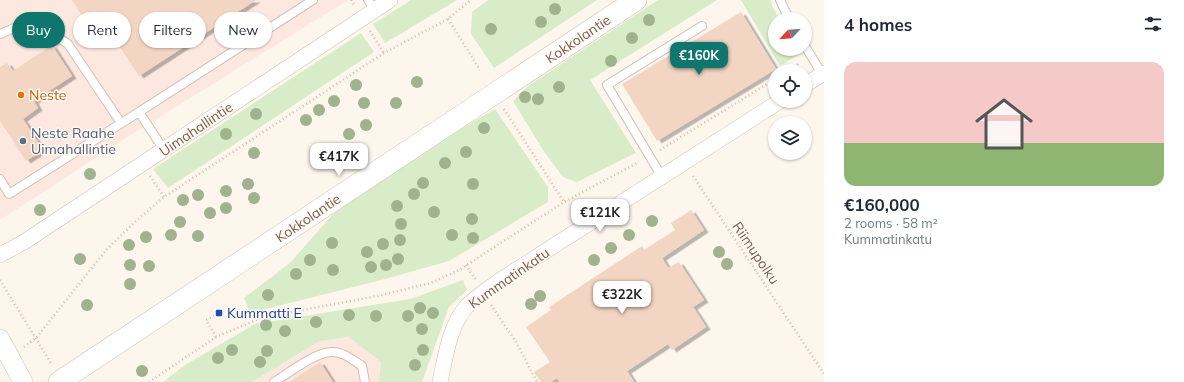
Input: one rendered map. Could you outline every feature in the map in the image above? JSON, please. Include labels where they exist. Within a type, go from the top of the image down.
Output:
[{"type":"main road","name":"Kokkolantie","points":[[60,381],[636,0]]},
{"type":"street","name":"Uimahallintie","points":[[0,255],[24,242],[164,150],[371,5],[390,0]]},
{"type":"street","points":[[812,81],[823,74]]},
{"type":"street","name":"Kummatinkatu","points":[[440,382],[447,350],[456,323],[467,306],[502,279],[769,108]]},
{"type":"street","points":[[0,339],[23,382]]},
{"type":"lane","points":[[0,179],[9,194],[121,124],[313,0]]},
{"type":"lane","points":[[780,0],[786,12]]},
{"type":"lane","points":[[662,177],[607,85],[702,26]]},
{"type":"lane","points":[[0,34],[14,28],[43,27],[68,44],[121,124]]},
{"type":"lane","points":[[811,56],[823,74]]},
{"type":"lane","points":[[139,112],[164,150]]},
{"type":"lane","points":[[274,382],[312,358],[332,352],[347,356],[362,366],[366,380],[365,382]]},
{"type":"path","points":[[10,358],[36,338],[107,249],[137,220],[164,197],[384,53],[448,20],[471,0]]},
{"type":"path","points":[[448,20],[480,70]]},
{"type":"path","points":[[149,382],[216,336],[261,318],[382,295],[431,283],[460,270],[564,202],[650,157],[768,82]]},
{"type":"path","points":[[504,109],[564,202]]},
{"type":"path","name":"Riimupolku","points":[[684,163],[824,374]]},
{"type":"path","points":[[142,164],[164,197]]},
{"type":"path","points":[[0,280],[36,338],[60,381]]},
{"type":"path","points":[[484,293],[516,342],[537,382]]},
{"type":"path","points":[[216,336],[206,320],[219,314]]},
{"type":"shaded area","points":[[0,0],[348,0],[272,47],[272,12],[214,12],[214,48],[271,48],[134,133],[0,220]]},
{"type":"shaded area","points":[[349,337],[382,362],[379,382],[252,382],[320,341]]},
{"type":"green space","points":[[411,0],[457,0],[385,43],[373,24]]},
{"type":"green space","points":[[488,0],[597,0],[494,68],[471,34],[472,12]]},
{"type":"green space","points":[[658,0],[717,0],[590,80],[636,153],[577,182],[563,177],[543,150],[513,101],[528,86]]},
{"type":"green space","points":[[741,0],[771,0],[776,12],[768,12],[768,46]]},
{"type":"green space","points":[[361,33],[374,52],[168,188],[153,169]]},
{"type":"green space","points":[[774,56],[796,56],[783,64],[779,64]]},
{"type":"green space","points":[[495,109],[548,187],[548,202],[449,261],[385,279],[250,313],[244,298],[290,263],[333,214],[424,150]]},
{"type":"green space","points":[[463,280],[467,290],[449,307],[422,382],[379,382],[381,362],[349,337],[320,341],[252,382],[163,382],[185,365],[255,324],[410,299]]},
{"type":"building","points":[[72,0],[256,0],[238,12],[214,12],[214,27],[206,32],[206,12],[139,12],[139,48],[182,48],[139,76],[121,48],[131,48],[131,12],[79,12]]},
{"type":"building","points":[[741,12],[773,64],[768,64],[768,74],[657,141],[622,84]]},
{"type":"building","points":[[48,48],[54,48],[72,76],[34,101],[38,108],[23,119],[43,150],[26,161],[0,121],[0,67],[7,63],[13,71]]},
{"type":"building","points":[[691,210],[704,230],[662,258],[668,268],[679,262],[704,300],[693,307],[706,327],[672,350],[668,344],[627,371],[634,382],[560,382],[557,378],[551,382],[541,382],[534,372],[550,362],[526,327],[551,310],[549,307],[642,246],[644,250],[675,230],[671,223]]},
{"type":"building","points":[[320,362],[333,382],[289,382]]},
{"type":"place","name":"Neste","points":[[21,95]]},
{"type":"place","name":"Neste Raahe Uimahallintie","points":[[23,141]]},
{"type":"place","name":"Kummatti E","points":[[219,313]]}]
